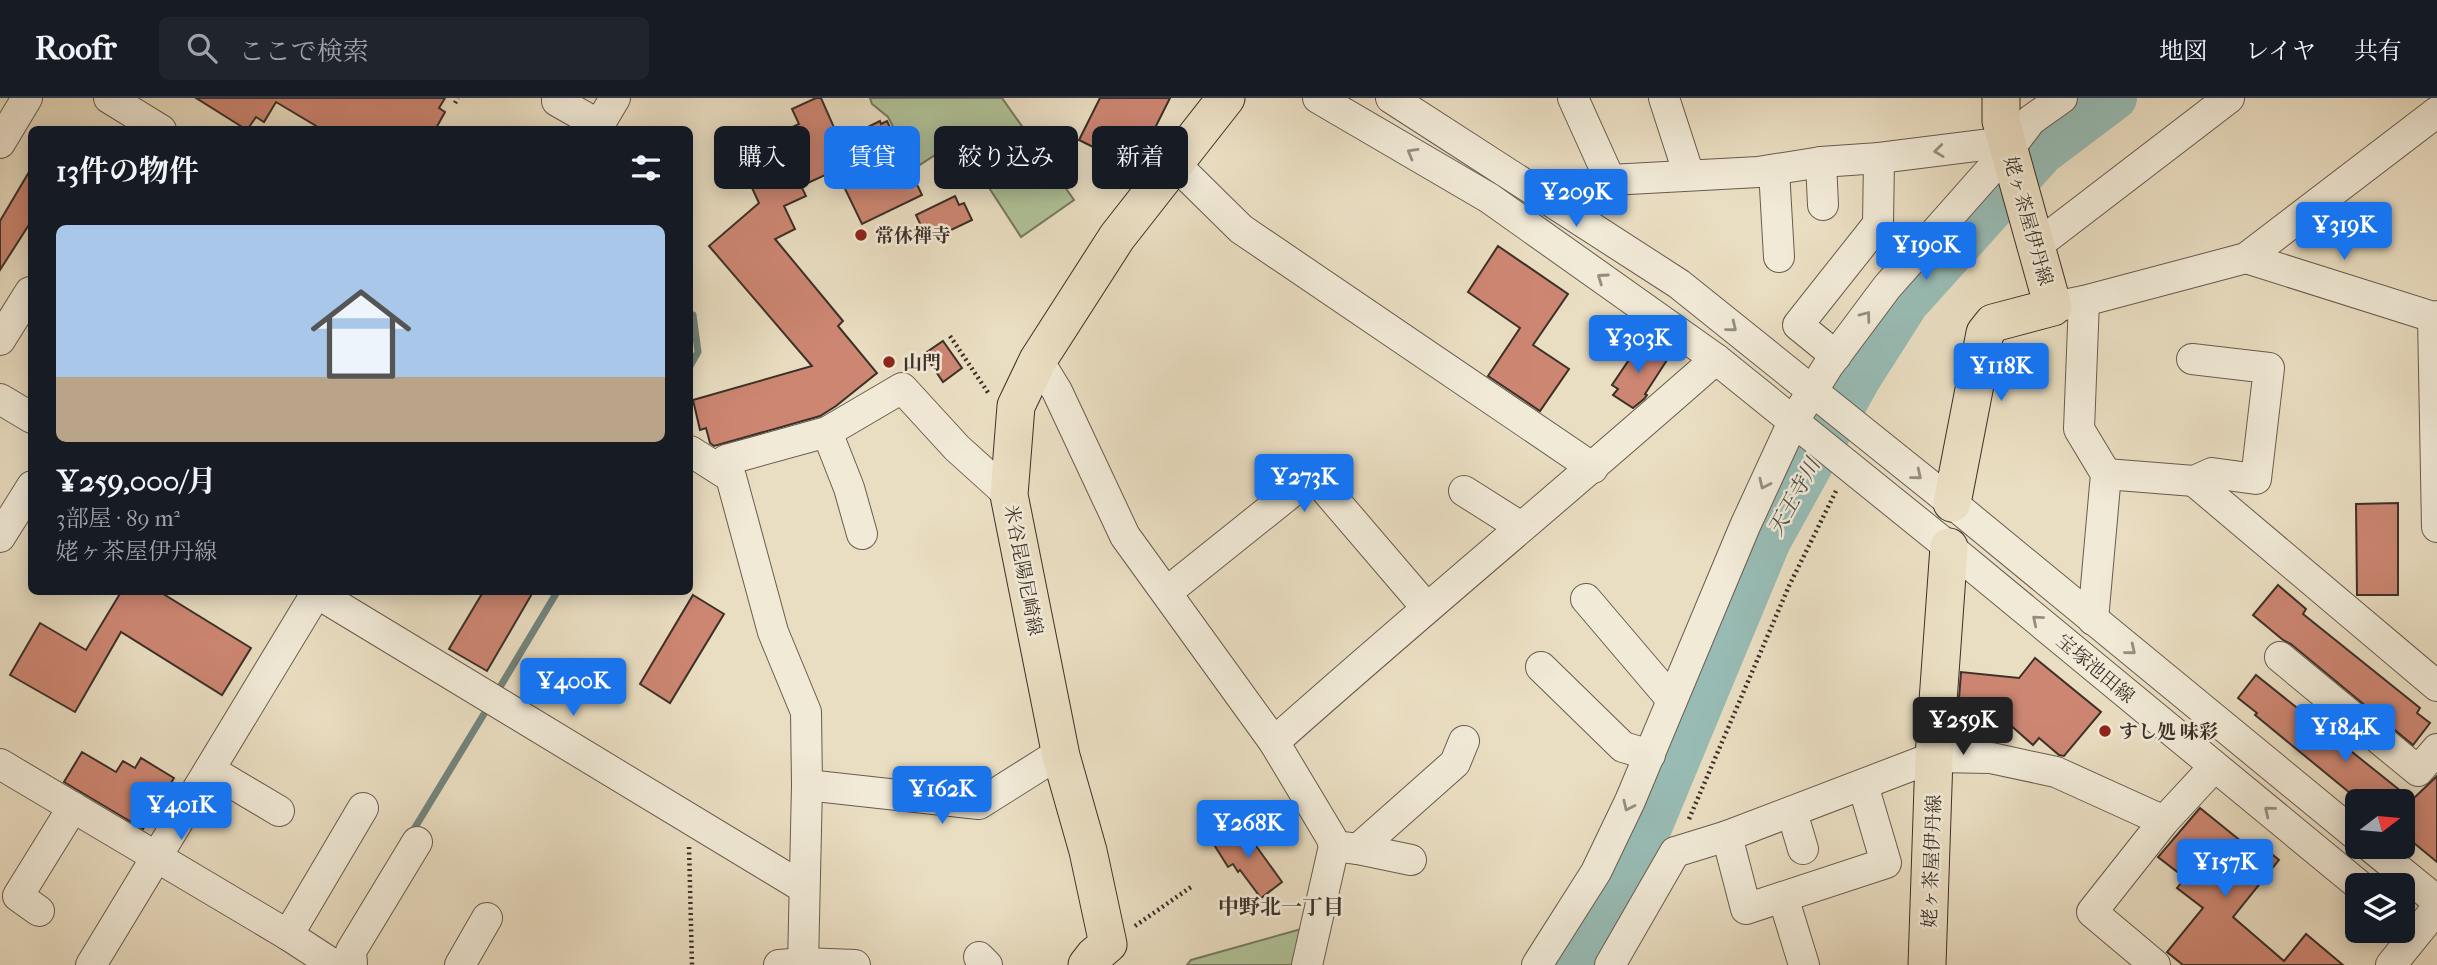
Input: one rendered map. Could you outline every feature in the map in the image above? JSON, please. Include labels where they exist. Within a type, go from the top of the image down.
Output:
[{"type":"main road","name":"米谷昆陽尼崎線","points":[[1188,146],[1226,98]]},
{"type":"main road","name":"姥ヶ茶屋伊丹線","points":[[1952,503],[1985,333],[1993,323],[2069,304],[2036,246],[2001,121],[2001,98]]},
{"type":"main road","name":"米谷昆陽尼崎線","points":[[1105,958],[1088,851],[1061,756],[1009,495],[1016,406],[1038,360],[1117,237],[1154,189]]},
{"type":"main road","name":"姥ヶ茶屋伊丹線","points":[[1927,965],[1934,757],[1949,547]]},
{"type":"street","points":[[0,143],[27,98]]},
{"type":"street","points":[[109,98],[154,126]]},
{"type":"street","points":[[599,126],[615,98]]},
{"type":"street","name":"宝塚池田線","points":[[1318,98],[1489,198],[1716,359],[1797,425],[1850,474],[1949,547],[2345,874]]},
{"type":"street","points":[[1391,98],[1679,284],[1952,503],[2345,826]]},
{"type":"street","points":[[1573,98],[1610,180]]},
{"type":"street","points":[[1664,98],[1689,175]]},
{"type":"street","points":[[1537,965],[1596,872],[1650,755],[1745,526],[1836,356],[1887,287],[2010,151],[2031,120],[2062,98]]},
{"type":"street","points":[[2036,246],[2229,98]]},
{"type":"street","points":[[557,101],[596,126]]},
{"type":"street","points":[[2094,620],[2106,474],[2079,429],[2069,304],[2246,258],[2437,112]]},
{"type":"street","points":[[1559,205],[1574,188],[1610,180],[1774,170],[1821,162],[2010,151]]},
{"type":"street","points":[[1879,158],[1878,224],[1907,265]]},
{"type":"street","points":[[1821,162],[1823,205]]},
{"type":"street","points":[[1774,170],[1779,257]]},
{"type":"street","points":[[1188,177],[1241,229],[1592,468]]},
{"type":"street","points":[[1836,356],[1798,325],[1878,224]]},
{"type":"street","points":[[2246,258],[2435,317],[2437,527]]},
{"type":"street","points":[[0,340],[28,295]]},
{"type":"street","points":[[1274,741],[1716,359]]},
{"type":"street","points":[[2106,474],[2194,481],[2212,473],[2256,479],[2269,368],[2192,359]]},
{"type":"street","points":[[1038,360],[1057,390],[1125,536],[1274,741],[1331,837],[1346,847],[1411,860]]},
{"type":"street","points":[[716,467],[726,460],[827,432],[902,387],[957,448],[1009,495]]},
{"type":"street","points":[[0,399],[28,416]]},
{"type":"street","points":[[827,432],[849,488],[862,534]]},
{"type":"street","points":[[693,453],[731,477],[773,632],[806,712],[804,888],[795,964],[855,965]]},
{"type":"street","points":[[1167,592],[1313,475],[1426,607]]},
{"type":"street","points":[[2194,481],[2437,686]]},
{"type":"street","points":[[1464,491],[1521,527]]},
{"type":"street","points":[[0,537],[28,492]]},
{"type":"street","points":[[91,965],[314,595]]},
{"type":"street","points":[[321,595],[804,888]]},
{"type":"street","points":[[1591,610],[1672,700]]},
{"type":"street","points":[[2280,657],[2418,771],[2437,749]]},
{"type":"street","points":[[1541,667],[1623,747],[1650,755]]},
{"type":"street","points":[[1307,965],[1346,847],[1433,793],[1455,763],[1464,741]]},
{"type":"street","points":[[807,785],[979,804],[1052,758],[1061,756]]},
{"type":"street","points":[[1610,965],[1675,852],[1727,836],[1934,757],[1991,758],[2056,772],[2164,821]]},
{"type":"street","points":[[0,764],[334,965]]},
{"type":"street","points":[[2155,965],[2092,912],[2164,821],[2214,766]]},
{"type":"street","points":[[209,770],[279,811]]},
{"type":"street","points":[[1863,785],[1886,863]]},
{"type":"street","points":[[19,898],[73,807]]},
{"type":"street","points":[[288,935],[363,808]]},
{"type":"street","points":[[1792,812],[1803,849]]},
{"type":"street","points":[[1727,836],[1746,909],[1886,863],[1917,855],[1931,860]]},
{"type":"street","points":[[352,965],[351,951],[417,842]]},
{"type":"street","points":[[2386,859],[2437,901]]},
{"type":"street","points":[[1783,897],[1804,965]]},
{"type":"street","points":[[2391,965],[2437,908]]},
{"type":"street","points":[[460,965],[487,918]]},
{"type":"path","points":[[950,336],[1000,411],[1015,418]]},
{"type":"path","points":[[1675,852],[1789,586],[1850,474]]},
{"type":"path","points":[[688,818],[692,965]]},
{"type":"path","points":[[1105,958],[1191,887]]},
{"type":"green space","points":[[870,98],[1002,98],[1022,126],[934,126],[934,156],[920,165],[920,126],[893,126],[888,117],[872,104]]},
{"type":"green space","points":[[990,189],[1066,189],[1074,200],[1021,237]]},
{"type":"green space","points":[[1305,928],[1299,965],[1187,965],[1191,960]]},
{"type":"building","points":[[196,98],[445,98],[439,108],[445,112],[437,126],[316,126],[276,102],[264,122],[256,117],[250,126],[241,126]]},
{"type":"building","points":[[821,98],[833,126],[824,126],[824,175],[810,182],[810,126],[795,126],[799,124],[792,109]]},
{"type":"building","points":[[1100,98],[1170,98],[1156,126],[1092,126],[1092,146],[1079,140]]},
{"type":"building","points":[[880,121],[881,124],[887,121],[889,126],[870,126]]},
{"type":"building","points":[[28,174],[28,226],[0,270],[0,221]]},
{"type":"building","points":[[753,189],[802,189],[806,196],[784,206],[795,229],[775,239],[843,321],[838,326],[877,373],[820,416],[714,446],[710,443],[706,428],[700,430],[693,400],[812,366],[709,246],[759,203]]},
{"type":"building","points":[[845,189],[919,189],[922,195],[862,224]]},
{"type":"building","points":[[955,196],[959,205],[964,203],[972,220],[928,241],[916,215]]},
{"type":"building","points":[[1498,246],[1568,294],[1533,345],[1569,369],[1540,411],[1488,376],[1520,328],[1468,292]]},
{"type":"building","points":[[943,341],[962,368],[943,382],[924,354]]},
{"type":"building","points":[[1641,342],[1667,360],[1645,394],[1647,395],[1633,408],[1613,395],[1618,389],[1612,385]]},
{"type":"building","points":[[2398,503],[2398,595],[2357,595],[2356,504]]},
{"type":"building","points":[[2278,585],[2306,609],[2303,614],[2420,708],[2417,713],[2430,723],[2413,745],[2253,615]]},
{"type":"building","points":[[119,595],[165,595],[251,648],[222,695],[121,632],[75,712],[10,675],[40,623],[86,650]]},
{"type":"building","points":[[481,595],[531,595],[487,671],[449,649]]},
{"type":"building","points":[[693,595],[724,614],[670,703],[640,684]]},
{"type":"building","points":[[2035,658],[2101,712],[2064,756],[2059,755],[2039,738],[2033,745],[1999,715],[1997,741],[1956,738],[1961,672],[2019,678]]},
{"type":"building","points":[[2256,675],[2398,789],[2345,789],[2238,698]]},
{"type":"building","points":[[82,752],[116,772],[123,761],[135,768],[141,758],[174,778],[143,829],[64,782]]},
{"type":"building","points":[[2437,776],[2437,862],[2415,844],[2415,797]]},
{"type":"building","points":[[2200,808],[2252,850],[2258,843],[2279,860],[2233,917],[2284,961],[2306,934],[2343,965],[2183,965],[2167,952],[2203,908],[2177,888],[2185,878],[2158,857]]},
{"type":"building","points":[[1241,825],[1282,882],[1261,898],[1240,870],[1238,872],[1233,864],[1228,867],[1213,843]]},
{"type":"waterway","name":"天王寺川","points":[[1574,965],[1632,871],[1769,541],[1858,380],[1907,303],[2042,153],[2115,98]]},
{"type":"waterway","points":[[693,315],[698,352],[693,361]]},
{"type":"waterway","points":[[497,692],[555,595]]},
{"type":"waterway","points":[[411,834],[487,709]]},
{"type":"place","name":"常休禅寺","points":[[861,235]]},
{"type":"place","name":"山門","points":[[889,362]]},
{"type":"place","name":"すし処 味彩","points":[[2105,731]]},
{"type":"district","name":"中野北一丁目","points":[[1281,907]]}]
